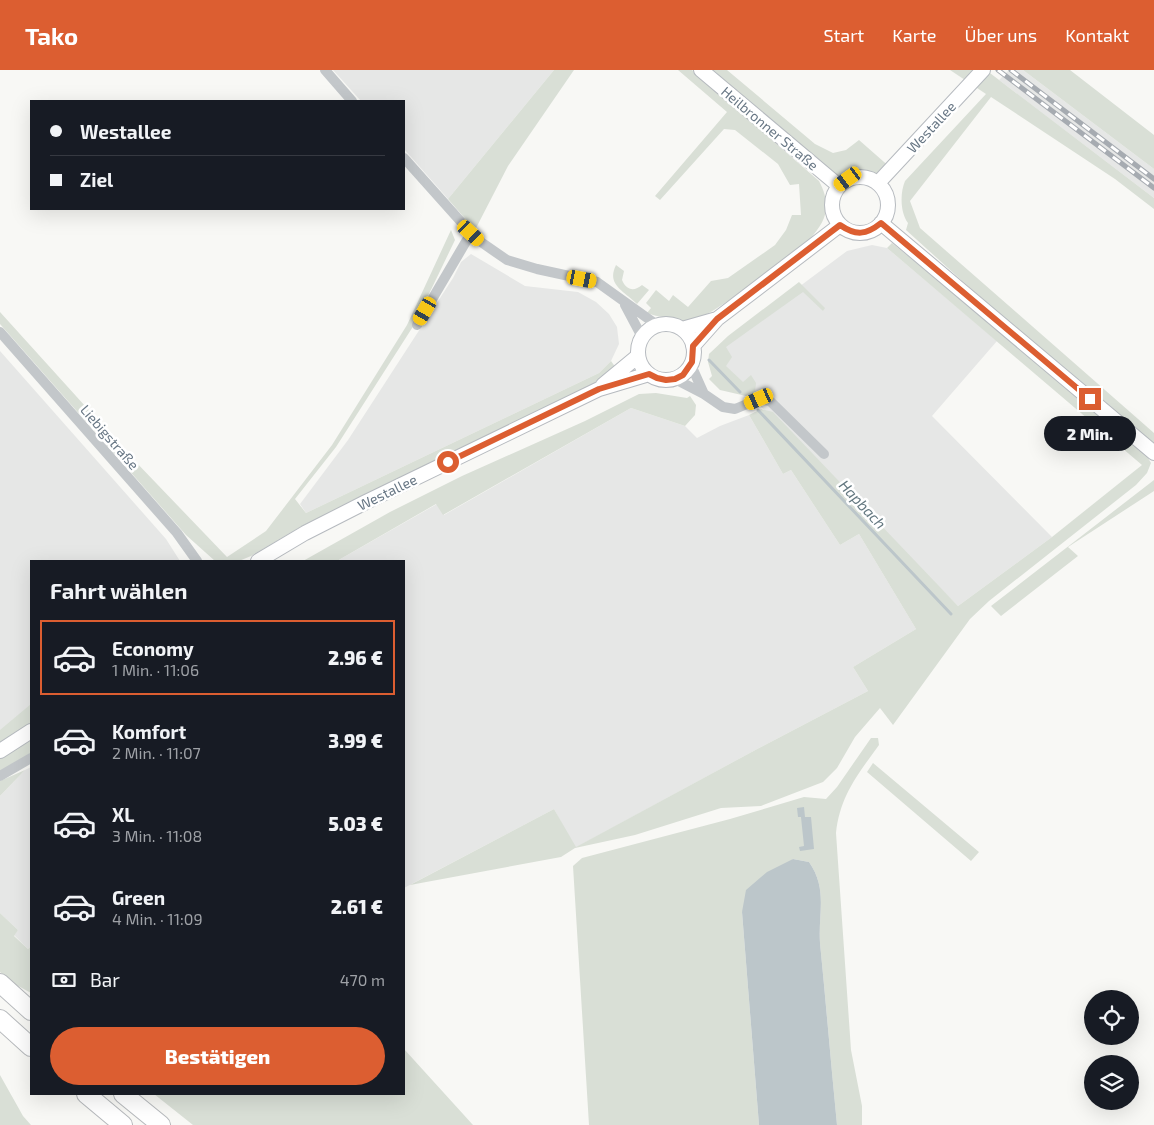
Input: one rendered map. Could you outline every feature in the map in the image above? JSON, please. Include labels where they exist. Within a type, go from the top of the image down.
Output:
[{"type":"highway","points":[[0,983],[30,1010]]},
{"type":"highway","points":[[0,1019],[30,1046]]},
{"type":"highway","points":[[87,1095],[123,1125]]},
{"type":"highway","points":[[124,1095],[161,1125]]},
{"type":"main road","name":"Heilbronner Straße","points":[[701,70],[839,186]]},
{"type":"main road","name":"Westallee","points":[[878,183],[979,75]]},
{"type":"main road","points":[[858,177],[869,178],[878,183],[888,202],[886,213],[881,223],[872,230],[861,233],[850,231],[840,225],[834,216],[832,206],[833,195],[839,186],[848,179],[858,177]]},
{"type":"main road","points":[[881,223],[1154,453]]},
{"type":"main road","points":[[693,346],[717,319],[840,225]]},
{"type":"main road","points":[[682,330],[717,319]]},
{"type":"main road","points":[[671,324],[682,330],[691,338],[694,354],[691,365],[683,375],[675,379],[666,380],[649,374],[643,368],[638,356],[642,337],[648,330],[657,326],[671,324]]},
{"type":"main road","name":"Westallee","points":[[599,389],[638,356]]},
{"type":"main road","name":"Westallee","points":[[260,560],[313,529],[599,389],[649,374]]},
{"type":"main road","points":[[0,752],[30,732]]},
{"type":"street","points":[[325,70],[351,100]]},
{"type":"street","points":[[405,159],[471,233],[507,260],[537,269],[597,282],[657,326]]},
{"type":"street","points":[[417,326],[471,233]]},
{"type":"street","points":[[623,302],[642,337]]},
{"type":"street","name":"Liebigstraße","points":[[0,332],[177,533],[196,560]]},
{"type":"street","points":[[691,365],[704,394]]},
{"type":"street","points":[[675,379],[704,394],[723,407],[735,409],[759,399],[770,401],[824,454]]},
{"type":"street","points":[[0,776],[30,759]]},
{"type":"shaded area","points":[[333,70],[554,70],[448,199],[405,150],[405,100],[360,100]]},
{"type":"shaded area","points":[[554,70],[574,70],[508,166],[475,230],[448,199]]},
{"type":"shaded area","points":[[678,70],[692,70],[819,181],[826,205],[824,219],[809,240],[728,301],[695,320],[684,323],[672,318],[647,313],[651,308],[646,303],[656,290],[669,301],[673,295],[688,307],[711,281],[728,278],[775,245],[786,230],[792,215],[801,215],[799,184],[790,185],[778,164],[735,130],[724,129],[660,200],[655,196],[727,112]]},
{"type":"shaded area","points":[[701,70],[727,70],[815,144],[833,153],[846,150],[859,140],[892,169],[878,183],[858,178],[848,180],[839,186]]},
{"type":"shaded area","points":[[950,70],[986,70],[1154,198],[1154,209],[1115,179],[991,97],[910,201],[920,228],[1154,433],[1154,446],[1023,336],[906,230],[908,223],[903,213],[902,202],[902,191],[905,181],[986,94]]},
{"type":"shaded area","points":[[1009,70],[1023,70],[1154,169],[1154,198],[999,80]]},
{"type":"shaded area","points":[[1023,70],[1070,70],[1154,135],[1154,169]]},
{"type":"shaded area","points":[[451,230],[455,240],[414,325],[336,447],[295,499],[306,513],[599,373],[611,361],[616,368],[591,386],[302,526],[251,556],[241,560],[214,560],[186,535],[0,324],[0,312],[133,459],[227,557],[266,531],[332,445],[407,325]]},
{"type":"shaded area","points":[[892,243],[1006,335],[1145,453],[1151,463],[1147,473],[1136,485],[989,601],[970,619],[893,725],[880,708],[855,737],[837,768],[823,782],[761,806],[721,808],[635,835],[575,848],[561,857],[410,885],[554,809],[576,847],[868,691],[853,667],[916,629],[859,534],[840,545],[791,470],[783,474],[749,415],[761,409],[773,412],[958,606],[1052,537],[1142,465],[887,248]]},
{"type":"shaded area","points":[[872,245],[887,248],[997,341],[932,416],[1052,537],[958,606],[709,354],[847,251]]},
{"type":"shaded area","points":[[471,254],[525,286],[578,292],[596,302],[609,314],[617,327],[619,344],[611,361],[599,373],[306,513],[300,504],[348,440],[453,278],[461,262]]},
{"type":"shaded area","points":[[616,265],[624,271],[622,280],[628,288],[636,289],[642,285],[649,290],[637,304],[615,283],[613,272]]},
{"type":"shaded area","points":[[799,282],[825,308],[823,311],[803,292],[726,347],[732,357],[726,366],[743,382],[751,375],[756,383],[755,392],[746,396],[720,390],[709,379],[712,376],[708,362],[709,354],[728,336]]},
{"type":"shaded area","points":[[0,351],[166,539],[179,560],[30,560],[30,711],[0,736]]},
{"type":"shaded area","points":[[656,393],[687,398],[690,396],[696,405],[695,415],[685,426],[631,408],[443,515],[436,504],[339,560],[305,560],[390,512],[462,476],[585,421],[639,394]]},
{"type":"shaded area","points":[[631,408],[685,426],[697,438],[720,426],[749,415],[783,474],[791,470],[840,545],[859,534],[916,629],[853,667],[868,691],[575,848],[554,809],[405,887],[405,560],[339,560],[437,504],[444,515]]},
{"type":"shaded area","points":[[1154,480],[1154,491],[1068,547],[1078,556],[1001,616],[991,606]]},
{"type":"shaded area","points":[[30,705],[30,725],[0,745],[0,730]]},
{"type":"shaded area","points":[[871,738],[878,738],[879,745],[851,786],[841,808],[836,833],[851,1050],[862,1106],[862,1125],[837,1125],[820,943],[820,892],[815,872],[809,862],[793,859],[742,912],[759,1125],[589,1125],[573,866],[582,858],[730,819],[804,797],[826,799],[837,787]]},
{"type":"shaded area","points":[[30,739],[30,755],[0,772],[0,758]]},
{"type":"shaded area","points":[[873,763],[979,852],[971,861],[867,772]]},
{"type":"shaded area","points":[[30,768],[30,947],[28,949],[14,935],[18,930],[0,913],[0,796],[25,770]]},
{"type":"shaded area","points":[[25,770],[0,796],[0,781]]},
{"type":"shaded area","points":[[804,807],[805,817],[811,817],[814,849],[800,851],[799,847],[804,846],[801,817],[798,817],[797,808]]},
{"type":"shaded area","points":[[793,859],[809,862],[815,872],[820,892],[820,943],[837,1125],[759,1125],[742,912],[746,890],[767,872]]},
{"type":"shaded area","points":[[0,913],[18,930],[14,936],[28,949],[30,947],[30,992],[11,982],[0,972]]},
{"type":"shaded area","points":[[405,1050],[473,1125],[193,1125],[155,1095],[405,1095]]},
{"type":"shaded area","points":[[0,1075],[23,1116],[31,1125],[0,1125]]},
{"type":"waterway","name":"Hapbach","points":[[709,360],[740,392]]},
{"type":"waterway","name":"Hapbach","points":[[758,410],[951,614]]},
{"type":"railway","points":[[998,70],[1154,188]]},
{"type":"railway","points":[[1011,70],[1154,179]]},
{"type":"route","points":[[448,462],[599,389],[649,374],[666,380],[675,379],[683,375],[692,362],[693,346],[717,319],[840,225],[850,231],[861,233],[872,230],[881,223],[1090,399]]}]
